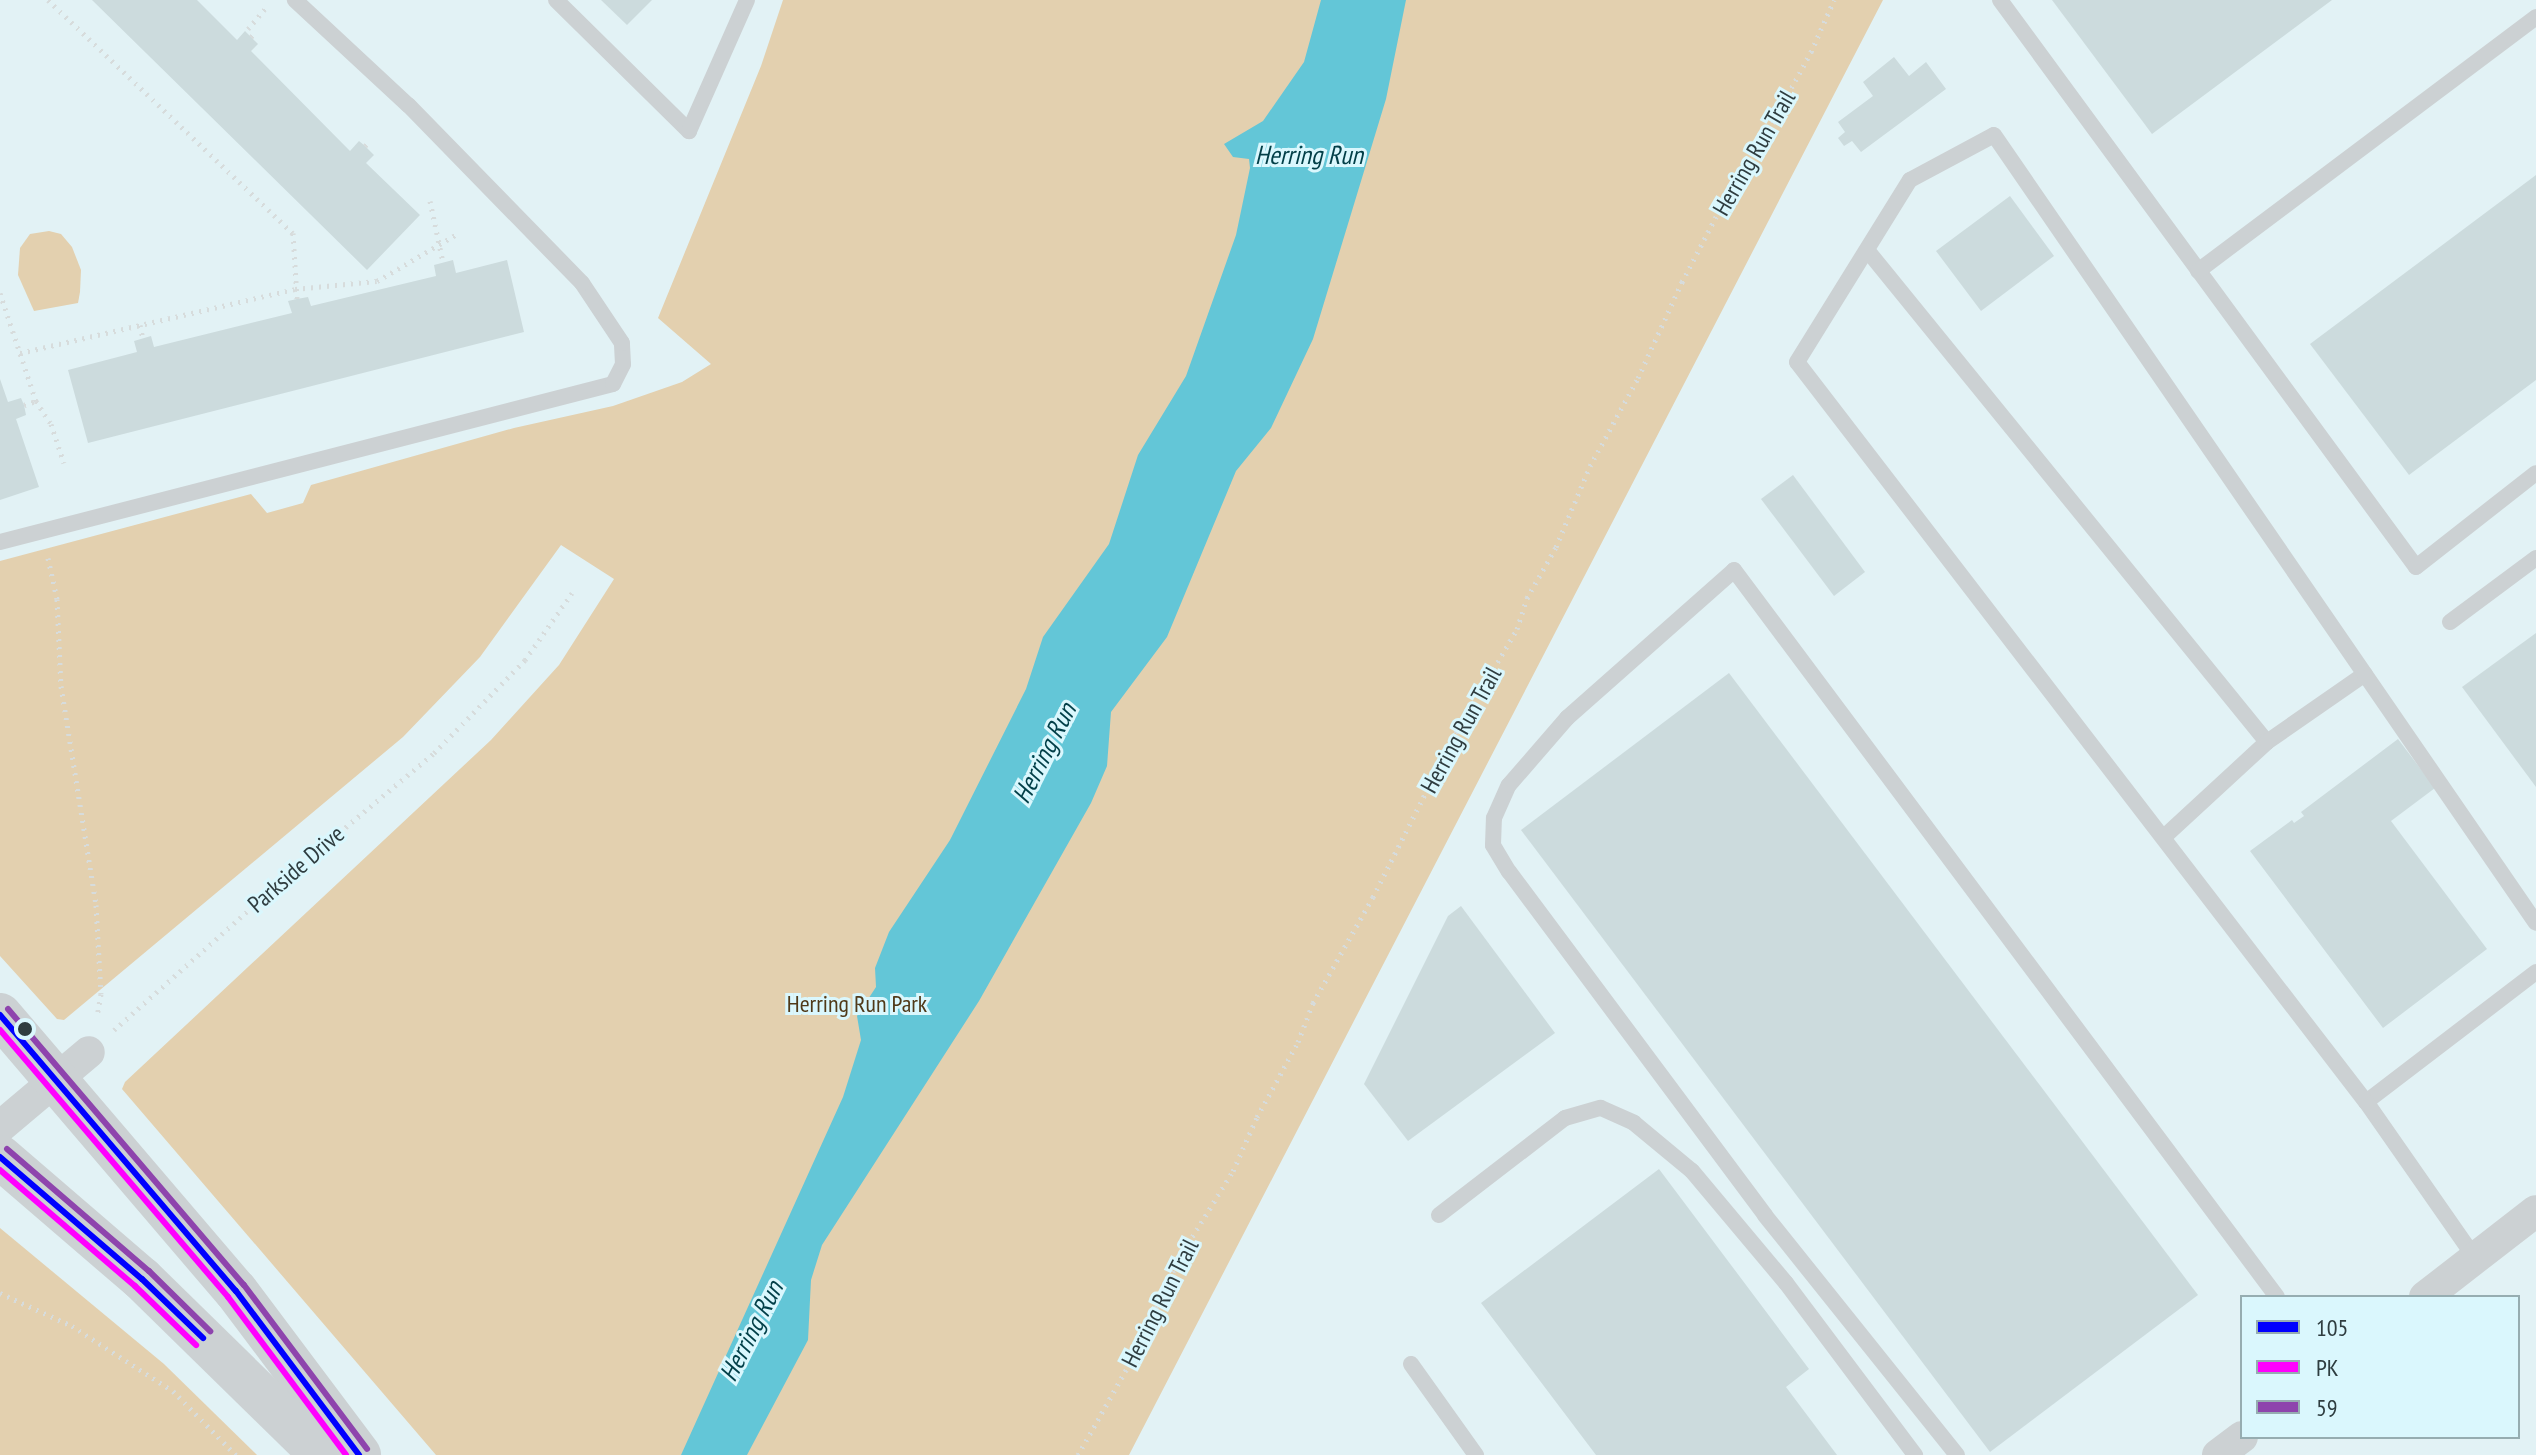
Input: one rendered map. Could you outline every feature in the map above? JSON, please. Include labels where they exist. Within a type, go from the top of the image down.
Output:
[{"type":"main road","points":[[0,1015],[236,1291],[359,1455]]},
{"type":"main road","points":[[0,1157],[142,1279],[322,1455]]},
{"type":"street","points":[[0,1127],[89,1052]]},
{"type":"street","points":[[2428,1295],[2536,1211]]},
{"type":"street","points":[[2218,1455],[2240,1438]]},
{"type":"lane","points":[[0,542],[613,384],[623,364],[622,343],[582,283],[409,106],[295,0]]},
{"type":"lane","points":[[556,0],[689,131],[747,0]]},
{"type":"lane","points":[[2000,0],[2416,567],[2536,473]]},
{"type":"lane","points":[[2198,271],[2536,17]]},
{"type":"lane","points":[[2475,1258],[2366,1102],[1797,362],[1910,180],[1994,135],[2536,923]]},
{"type":"lane","points":[[1867,250],[2267,742]]},
{"type":"lane","points":[[2450,622],[2536,558]]},
{"type":"lane","points":[[1957,1455],[1765,1215],[1509,872],[1493,845],[1494,818],[1509,785],[1567,718],[1734,570],[2276,1295]]},
{"type":"lane","points":[[2164,837],[2267,742],[2365,674]]},
{"type":"lane","points":[[2366,1102],[2536,972]]},
{"type":"lane","points":[[1439,1215],[1565,1118],[1601,1108],[1634,1123],[1692,1171],[1776,1271],[1915,1455]]},
{"type":"lane","points":[[1411,1364],[1476,1455]]},
{"type":"path","points":[[48,0],[293,233],[297,299]]},
{"type":"path","name":"Herring Run Trail","points":[[1078,1455],[1132,1359],[1180,1257],[1233,1171],[1257,1117],[1298,1042],[1313,1003],[1373,897],[1457,731],[1517,629],[1527,598],[1556,547],[1590,466],[1638,378],[1734,182],[1761,144],[1811,52],[1834,0]]},
{"type":"path","points":[[248,29],[271,2]]},
{"type":"path","points":[[430,201],[443,262]]},
{"type":"path","points":[[20,353],[295,289],[377,281],[457,234]]},
{"type":"path","points":[[0,293],[36,401],[51,424],[64,463]]},
{"type":"path","points":[[140,325],[143,339]]},
{"type":"path","points":[[24,405],[36,401]]},
{"type":"path","points":[[42,531],[57,599],[61,686],[96,905],[101,994],[89,1052]]},
{"type":"path","name":"Parkside Drive","points":[[89,1052],[272,889],[434,753],[525,660],[572,593]]},
{"type":"path","points":[[0,1293],[72,1326],[173,1391],[236,1455]]},
{"type":"green space","name":"Herring Run Park","points":[[783,0],[1883,0],[1129,1455],[436,1455],[122,1089],[125,1082],[491,740],[559,665],[614,579],[561,545],[480,657],[403,737],[64,1020],[57,1019],[0,956],[0,561],[251,494],[267,513],[303,503],[311,485],[514,428],[613,406],[682,382],[711,364],[658,318],[761,66]]},
{"type":"green space","points":[[49,231],[61,234],[72,247],[81,270],[78,303],[34,311],[18,275],[20,248],[30,234]]},
{"type":"green space","points":[[0,1228],[164,1364],[257,1455],[0,1455]]},
{"type":"water","name":"Herring Run","points":[[1321,0],[1406,0],[1386,99],[1313,339],[1271,428],[1236,471],[1167,637],[1111,712],[1107,766],[1091,803],[979,1001],[822,1245],[811,1280],[808,1340],[747,1455],[681,1455],[843,1097],[861,1040],[857,1016],[876,987],[875,968],[889,932],[950,840],[1026,689],[1043,637],[1109,544],[1138,455],[1186,376],[1236,235],[1250,168],[1249,159],[1233,157],[1224,144],[1263,121],[1304,62]]},
{"type":"building","points":[[92,0],[197,0],[237,40],[245,31],[258,44],[251,51],[350,151],[359,141],[365,146],[374,155],[366,163],[420,215],[367,270]]},
{"type":"building","points":[[601,0],[652,0],[627,25]]},
{"type":"building","points":[[2052,0],[2332,0],[2152,134]]},
{"type":"building","points":[[1894,57],[1909,76],[1926,62],[1946,89],[1861,152],[1852,141],[1844,146],[1838,138],[1845,132],[1838,122],[1873,96],[1863,82]]},
{"type":"building","points":[[2536,175],[2536,380],[2409,475],[2310,344]]},
{"type":"building","points":[[2010,196],[2054,256],[1981,311],[1936,251]]},
{"type":"building","points":[[453,260],[456,273],[507,260],[524,332],[88,443],[68,370],[137,352],[134,341],[151,336],[154,347],[292,313],[288,301],[308,297],[311,306],[436,276],[434,265]]},
{"type":"building","points":[[0,379],[8,402],[21,398],[24,405],[26,415],[16,419],[39,487],[0,500]]},
{"type":"building","points":[[1793,475],[1865,572],[1834,596],[1761,499]]},
{"type":"building","points":[[2536,633],[2536,787],[2462,687]]},
{"type":"building","points":[[1729,673],[2198,1295],[1990,1452],[1521,830]]},
{"type":"building","points":[[2398,739],[2435,788],[2391,821],[2487,949],[2383,1028],[2250,851],[2292,820],[2294,823],[2304,816],[2301,812]]},
{"type":"building","points":[[1461,906],[1555,1033],[1408,1141],[1364,1084],[1448,916]]},
{"type":"building","points":[[1659,1169],[1809,1369],[1786,1387],[1837,1455],[1596,1455],[1481,1303]]},
{"type":"transit line","name":"59","points":[[8,1009],[244,1285],[367,1449]]},
{"type":"transit line","name":"105","points":[[0,1015],[236,1291],[359,1455]]},
{"type":"transit line","name":"PK","points":[[0,1030],[228,1297],[346,1455]]},
{"type":"transit line","name":"59","points":[[7,1149],[149,1271],[210,1331]]},
{"type":"transit line","name":"105","points":[[0,1157],[142,1279],[203,1338]]},
{"type":"transit line","name":"PK","points":[[0,1170],[135,1286],[196,1345]]}]
